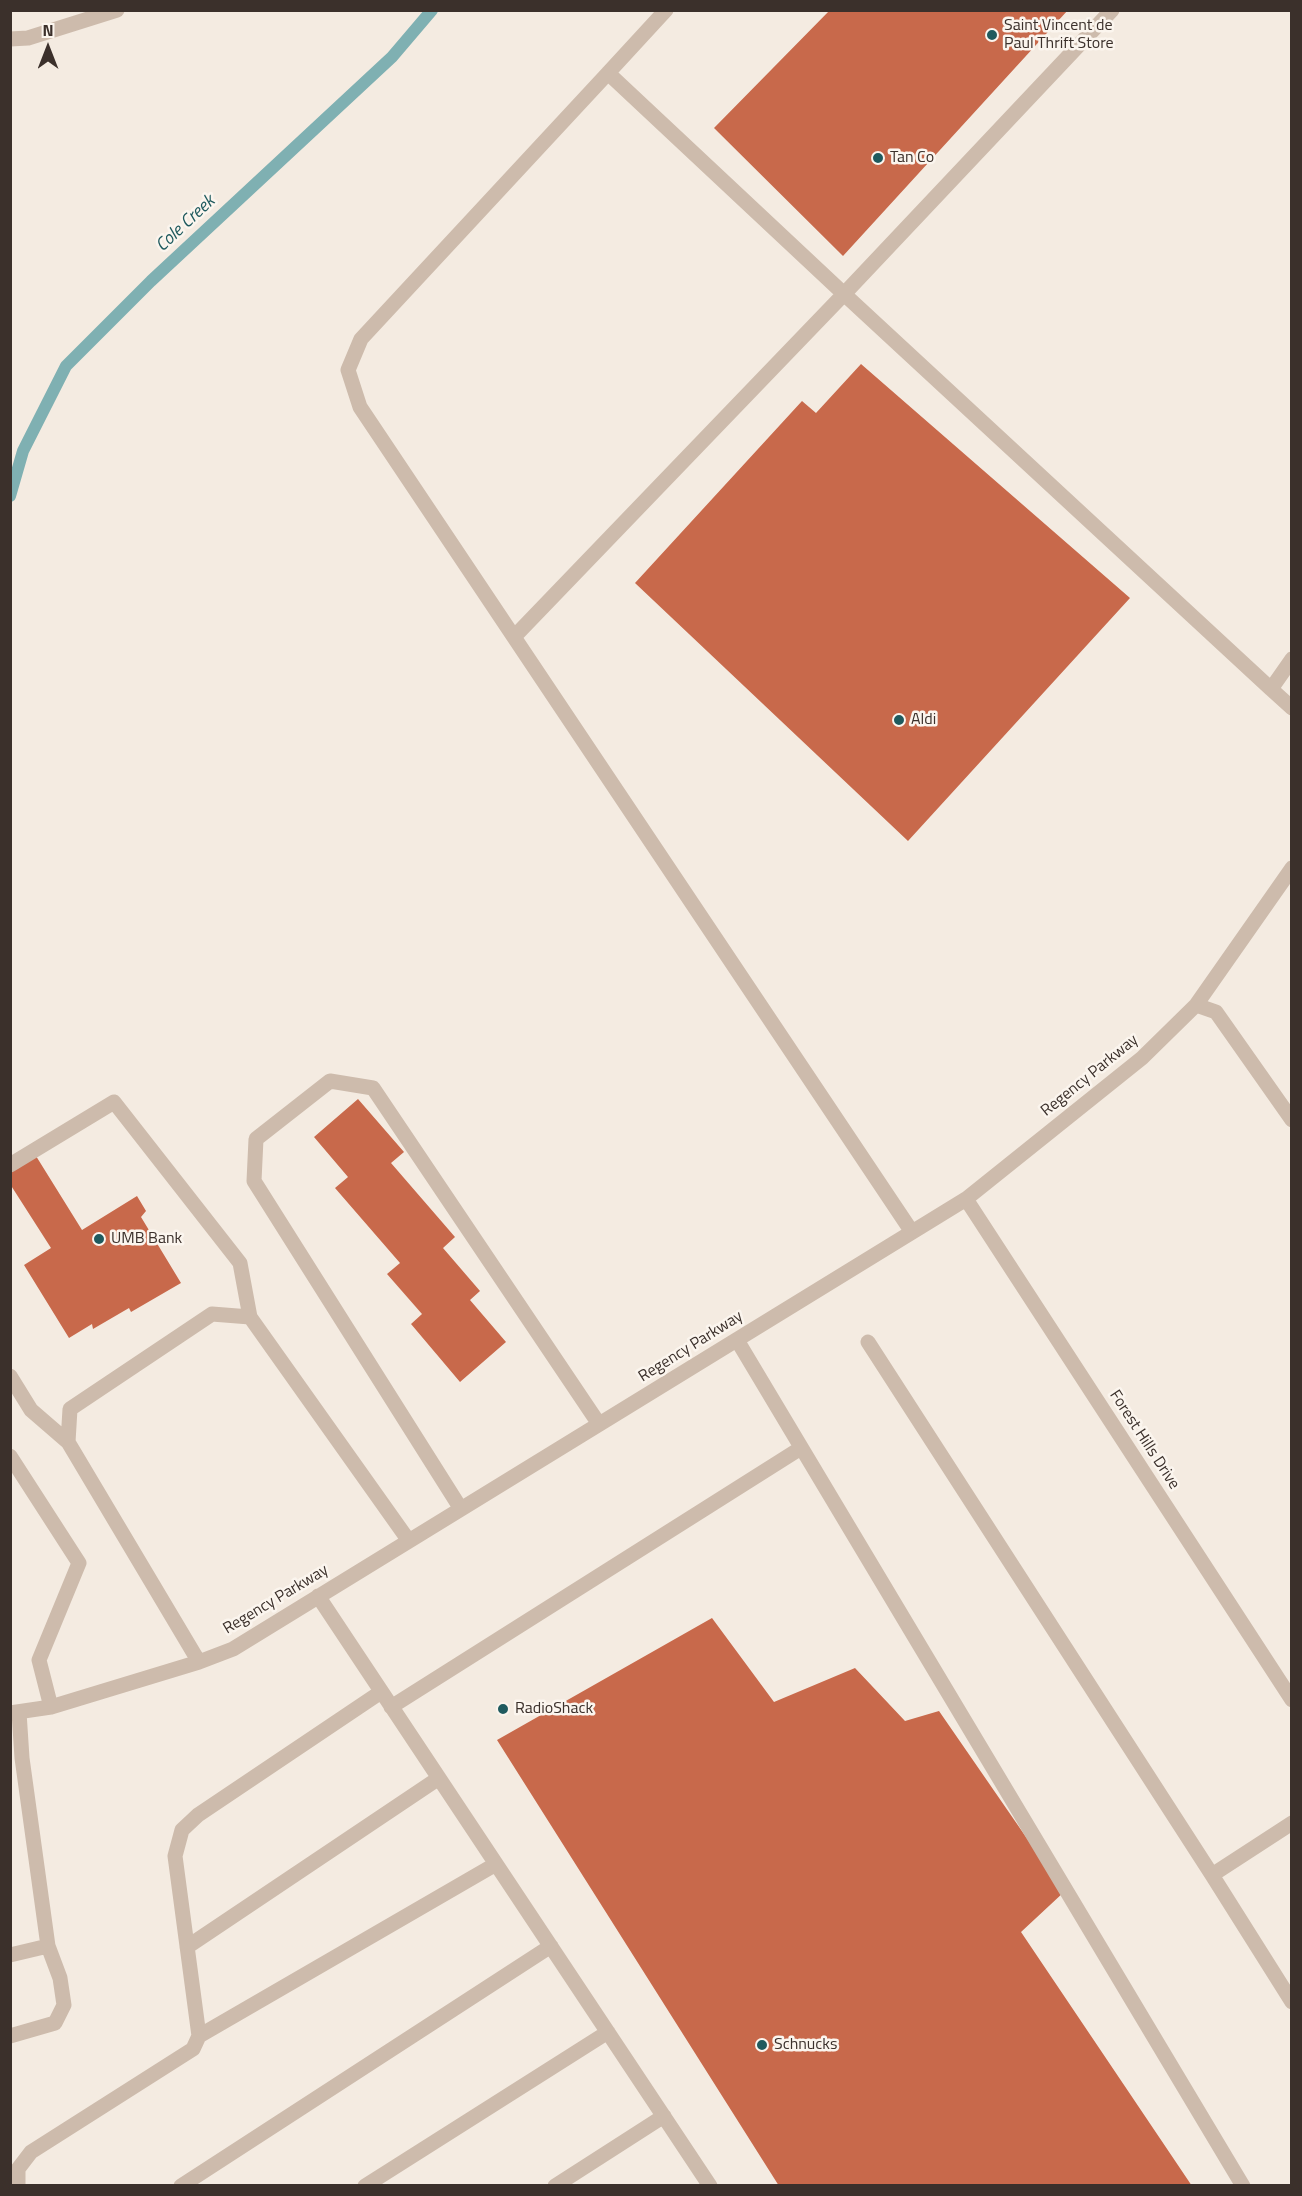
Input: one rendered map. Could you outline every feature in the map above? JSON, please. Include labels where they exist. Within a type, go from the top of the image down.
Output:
[{"type":"street","points":[[10,39],[28,38],[117,10]]},
{"type":"street","points":[[666,10],[361,339],[348,370],[360,407],[912,1232]]},
{"type":"street","points":[[514,637],[844,294],[1112,10]]},
{"type":"street","points":[[609,73],[844,294],[1292,708]]},
{"type":"street","points":[[1271,689],[1292,659]]},
{"type":"street","name":"Regency Parkway","points":[[15,1712],[51,1707],[199,1662],[233,1648],[966,1199],[1142,1059],[1196,1005],[1292,868]]},
{"type":"street","points":[[1196,1005],[1216,1012],[1289,1108]]},
{"type":"street","points":[[461,1509],[254,1181],[256,1139],[330,1081],[373,1088],[599,1424]]},
{"type":"street","points":[[10,1165],[114,1102],[240,1263],[250,1317],[409,1541]]},
{"type":"street","name":"Forest Hills Drive","points":[[966,1199],[1292,1700]]},
{"type":"street","points":[[68,1442],[70,1409],[212,1314],[250,1317]]},
{"type":"street","points":[[737,1340],[1243,2186]]},
{"type":"street","points":[[868,1342],[1292,2002]]},
{"type":"street","points":[[10,1376],[31,1410],[68,1442],[199,1662]]},
{"type":"street","points":[[392,1707],[801,1448]]},
{"type":"street","points":[[11,1460],[79,1563],[39,1660],[51,1707]]},
{"type":"street","points":[[318,1596],[710,2186]]},
{"type":"street","points":[[18,2186],[18,2169],[31,2152],[193,2049],[199,2036],[176,1856],[182,1830],[198,1815],[381,1692]]},
{"type":"street","points":[[10,2036],[55,2023],[64,2005],[60,1977],[48,1946],[15,1712]]},
{"type":"street","points":[[187,1947],[438,1778]]},
{"type":"street","points":[[1212,1875],[1292,1823]]},
{"type":"street","points":[[199,2036],[496,1864]]},
{"type":"street","points":[[10,1955],[48,1946]]},
{"type":"street","points":[[181,2186],[551,1946]]},
{"type":"street","points":[[365,2186],[608,2032]]},
{"type":"street","points":[[555,2186],[664,2116]]},
{"type":"building","points":[[830,10],[1068,10],[843,256],[714,128]]},
{"type":"building","name":"Aldi","points":[[861,364],[1130,598],[908,841],[635,583],[802,401],[816,413]]},
{"type":"building","points":[[358,1099],[404,1152],[391,1163],[455,1237],[443,1248],[480,1291],[470,1300],[506,1342],[460,1382],[411,1324],[422,1314],[387,1274],[400,1263],[335,1188],[348,1177],[314,1137]]},
{"type":"building","name":"UMB Bank","points":[[36,1156],[82,1230],[137,1196],[146,1211],[141,1217],[181,1283],[131,1312],[129,1308],[93,1329],[92,1324],[69,1338],[24,1265],[51,1248],[10,1184],[10,1172]]},
{"type":"building","points":[[712,1618],[774,1702],[855,1668],[905,1721],[939,1711],[1064,1892],[1021,1932],[1192,2186],[779,2186],[497,1740]]},
{"type":"waterway","name":"Cole Creek","points":[[10,496],[23,451],[66,366],[151,281],[392,57],[432,10]]},
{"type":"place","name":"Saint Vincent de Paul Thrift Store","points":[[992,35]]},
{"type":"place","name":"Tan Co","points":[[878,158]]},
{"type":"place","name":"Aldi","points":[[899,720]]},
{"type":"place","name":"UMB Bank","points":[[99,1239]]},
{"type":"place","name":"RadioShack","points":[[503,1709]]},
{"type":"place","name":"Schnucks","points":[[762,2045]]}]
